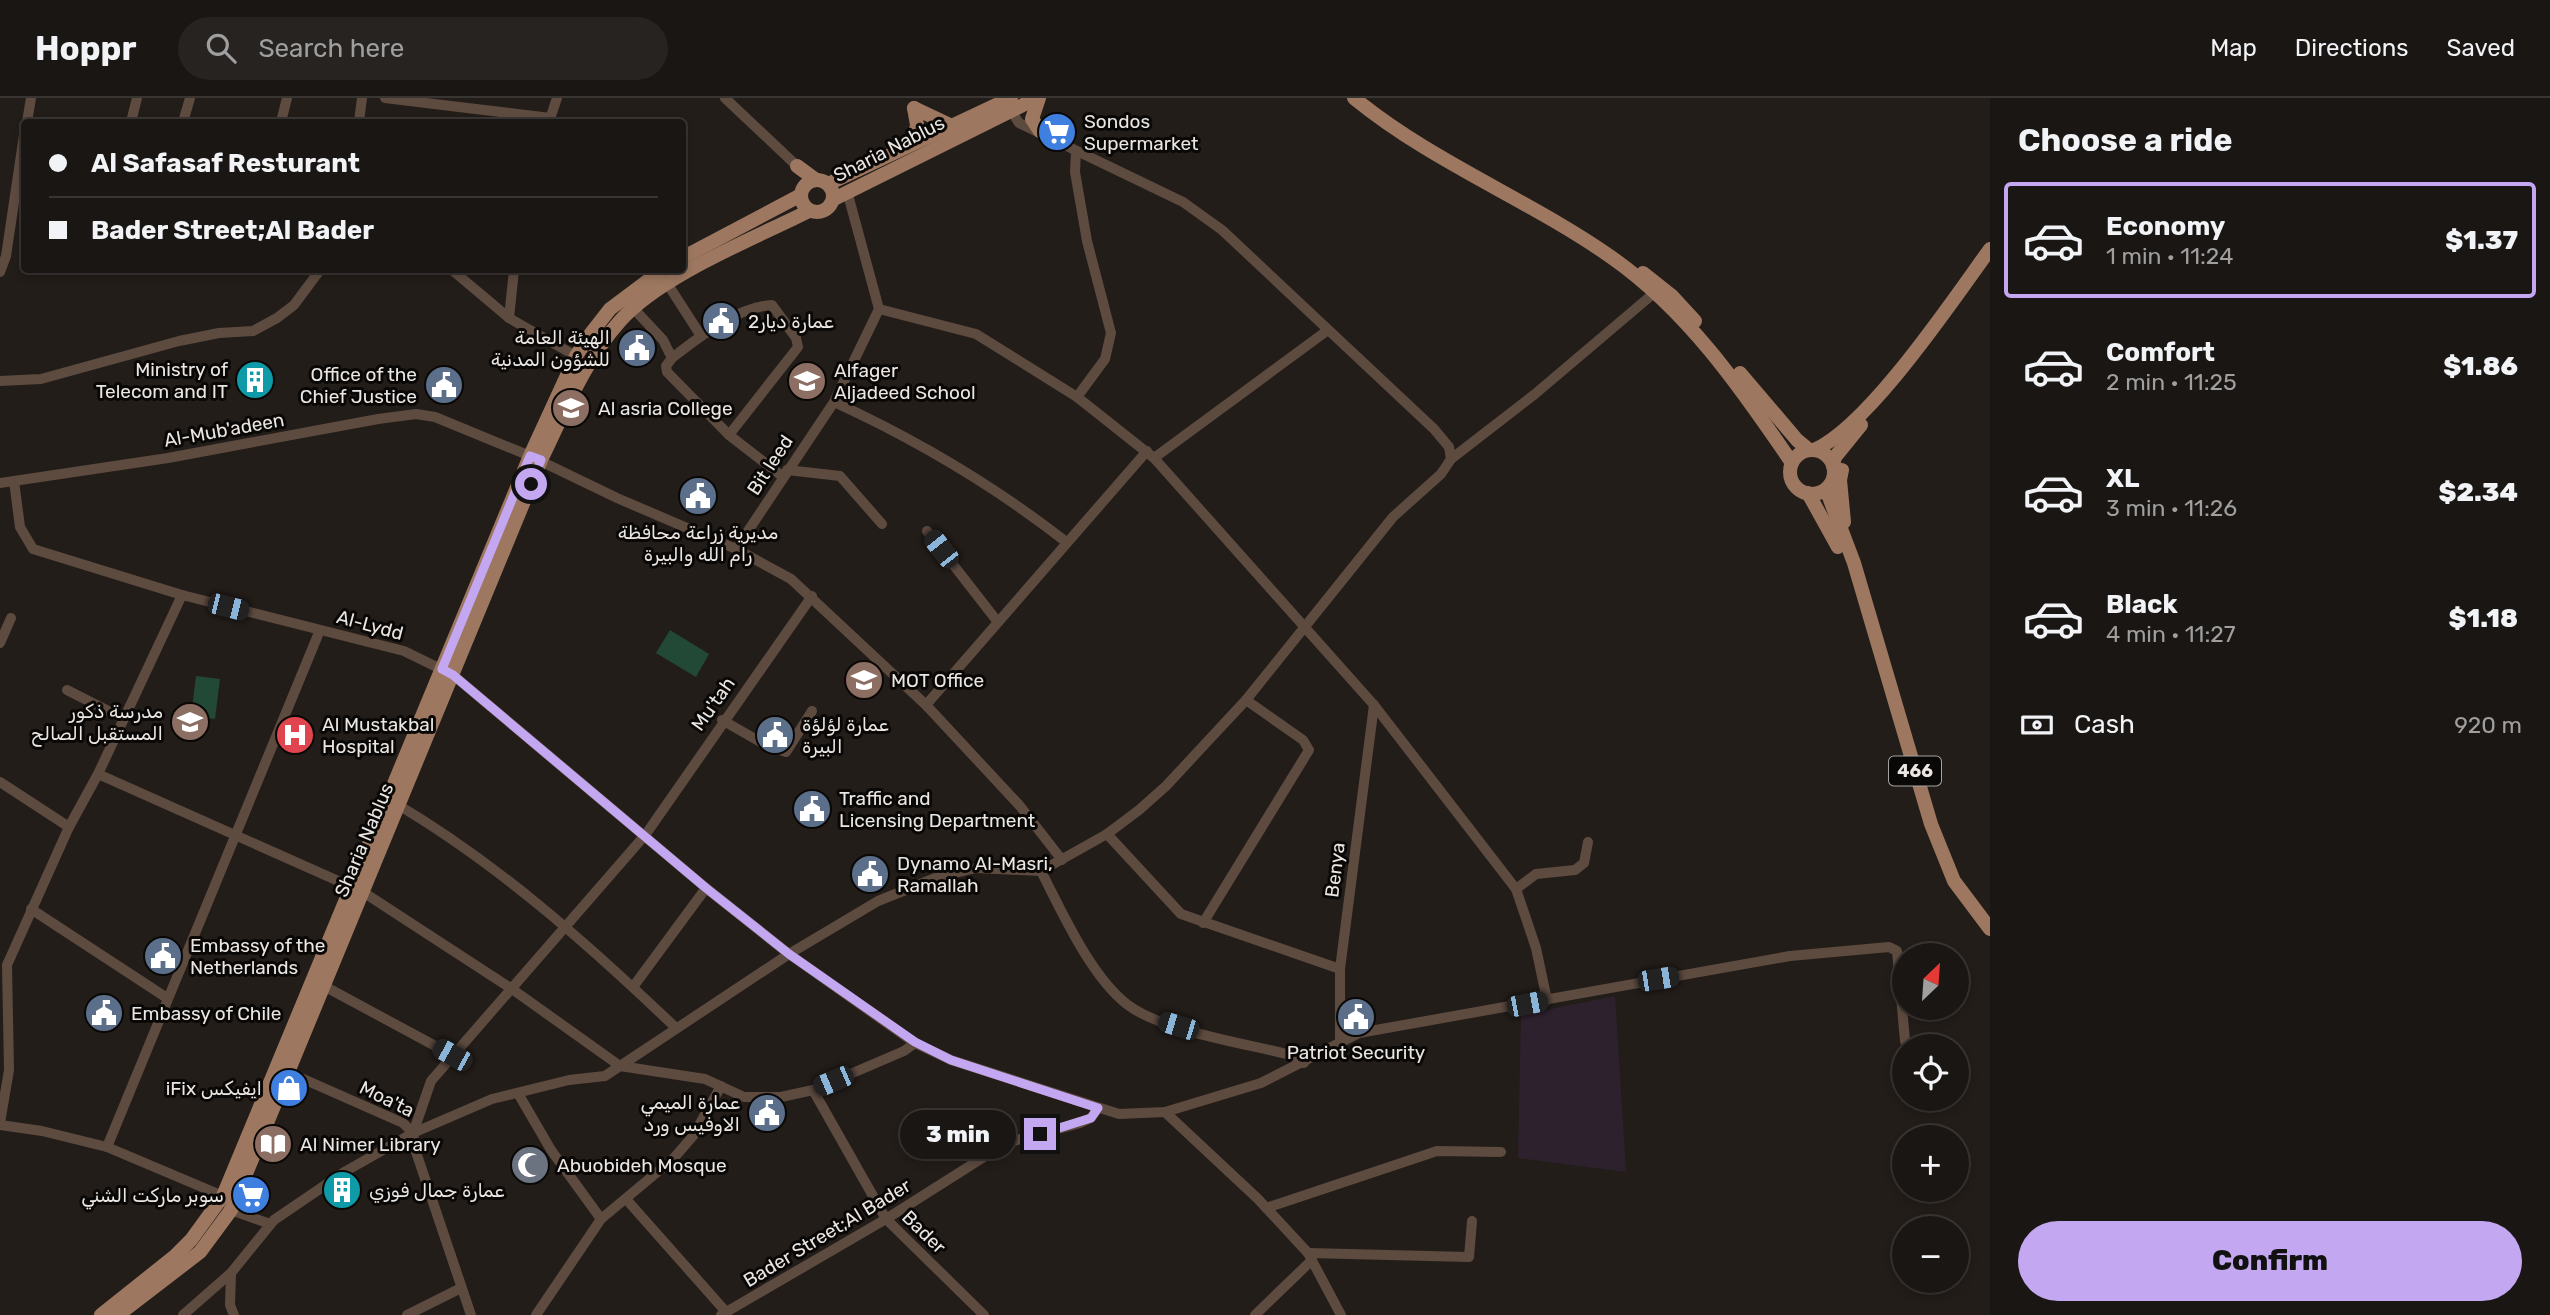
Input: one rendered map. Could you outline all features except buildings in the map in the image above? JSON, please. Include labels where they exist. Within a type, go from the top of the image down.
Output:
[{"type":"main road","points":[[1038,98],[1032,119],[1040,131]]},
{"type":"main road","name":"Sharia Nablus","points":[[822,182],[1009,103],[1038,98]]},
{"type":"main road","points":[[1354,98],[1394,130],[1538,210],[1657,290],[1742,390],[1792,463],[1799,454],[1830,443],[1891,381],[1990,249]]},
{"type":"main road","points":[[1363,98],[1393,123],[1539,201],[1615,251],[1723,352],[1797,440],[1826,455],[1833,466]]},
{"type":"main road","points":[[910,103],[952,126]]},
{"type":"main road","points":[[910,103],[917,125],[913,143]]},
{"type":"main road","name":"Sharia Nablus","points":[[834,199],[1009,103]]},
{"type":"main road","points":[[797,166],[822,182],[834,199],[825,211],[809,211],[803,204],[797,166]]},
{"type":"main road","points":[[686,256],[822,182]]},
{"type":"main road","name":"Sharia Nablus","points":[[686,267],[809,211]]},
{"type":"main road","points":[[1833,466],[1835,457],[1897,387],[1990,264]]},
{"type":"main road","name":"Sharia Nablus","points":[[536,458],[589,361],[621,319],[665,276]]},
{"type":"main road","name":"Sharia Nablus","points":[[118,1315],[200,1252],[231,1210],[283,1070],[576,356],[610,309],[665,276]]},
{"type":"main road","points":[[1847,545],[1840,480],[1844,463],[1865,420]]},
{"type":"main road","name":"466","points":[[1792,463],[1794,483],[1808,493],[1826,520],[1864,602]]},
{"type":"main road","name":"466","points":[[1833,466],[1829,498],[1847,545],[1931,824],[1954,881],[1990,929]]},
{"type":"main road","points":[[1808,493],[1818,493],[1830,485]]},
{"type":"main road","name":"Sharia Nablus","points":[[101,1315],[175,1256],[191,1240],[223,1196],[324,986],[357,889]]},
{"type":"street","points":[[28,119],[31,98]]},
{"type":"street","points":[[132,119],[137,98]]},
{"type":"street","points":[[184,119],[190,98]]},
{"type":"street","points":[[282,119],[287,98]]},
{"type":"street","points":[[359,119],[362,98]]},
{"type":"street","points":[[385,98],[542,119]]},
{"type":"street","points":[[549,119],[557,98]]},
{"type":"street","points":[[725,98],[797,166]]},
{"type":"street","points":[[1009,103],[1019,122],[1194,209],[1222,230],[1434,429],[1449,447],[1451,459]]},
{"type":"street","points":[[1076,151],[1075,172],[1087,241],[1111,333],[1105,359],[1077,397]]},
{"type":"street","points":[[0,272],[6,256],[21,155]]},
{"type":"street","points":[[847,191],[879,309],[976,334],[1077,397],[1151,454],[1374,705],[1516,889],[1536,948],[1547,1000]]},
{"type":"street","points":[[0,381],[41,379],[179,341],[219,333],[253,331],[277,318],[294,304],[318,273]]},
{"type":"street","points":[[456,273],[509,318],[576,356]]},
{"type":"street","points":[[509,318],[514,273]]},
{"type":"street","points":[[665,276],[701,336]]},
{"type":"street","points":[[183,1315],[231,1273],[270,1224],[346,1171],[412,1133],[492,1099],[519,1095],[569,1080],[605,1076],[675,1027],[878,901],[938,877],[976,869],[1041,871],[1107,834],[1167,786],[1245,700],[1394,517],[1441,474],[1451,459],[1535,394],[1657,290]]},
{"type":"street","points":[[729,435],[798,347],[796,338],[772,305],[747,312],[701,336],[672,358],[666,366],[667,372],[729,435],[785,473],[840,476],[882,524]]},
{"type":"street","points":[[634,309],[663,341],[672,358]]},
{"type":"street","name":"Bit leed","points":[[736,549],[834,402],[879,309]]},
{"type":"street","points":[[926,705],[1065,541],[1151,454],[1328,330]]},
{"type":"street","points":[[834,402],[944,457],[1026,510],[1065,541]]},
{"type":"street","name":"Al-Mub'adeen","points":[[0,483],[168,458],[416,414],[435,417],[536,458],[617,498],[767,564],[811,596],[926,705],[1020,806],[1062,860]]},
{"type":"street","name":"Al-Lydd","points":[[14,481],[20,527],[33,549],[182,595],[404,652],[448,672],[789,954],[915,1042],[951,1060],[1098,1108],[1119,1114],[1165,1112],[1261,1083],[1304,1063],[1340,1040],[1359,1033],[1790,957],[1889,947],[1897,951],[1904,1034]]},
{"type":"street","points":[[927,531],[997,621]]},
{"type":"street","points":[[182,595],[98,774],[69,827],[4,963],[9,1070],[0,1124],[107,1147],[223,1196],[231,1210],[270,1224]]},
{"type":"street","name":"Mu'tah","points":[[566,928],[646,834],[722,720],[811,596]]},
{"type":"street","points":[[0,643],[11,618]]},
{"type":"street","points":[[107,1147],[320,630]]},
{"type":"street","points":[[67,690],[122,718]]},
{"type":"street","points":[[1203,923],[1309,750],[1303,740],[1245,700]]},
{"type":"street","name":"Benya","points":[[1340,1040],[1340,969],[1374,705]]},
{"type":"street","points":[[722,720],[764,744],[786,752],[812,711]]},
{"type":"street","points":[[98,774],[357,889],[512,989],[620,1066],[705,1079],[744,1097],[781,1097],[813,1090],[904,1051],[915,1042]]},
{"type":"street","points":[[0,782],[69,827]]},
{"type":"street","points":[[394,803],[488,867],[566,928],[675,1027]]},
{"type":"street","points":[[1107,834],[1181,914],[1340,969]]},
{"type":"street","points":[[1516,889],[1536,874],[1575,870],[1584,863],[1588,842]]},
{"type":"street","points":[[1041,871],[1107,986],[1129,1006],[1150,1018],[1291,1055],[1304,1063]]},
{"type":"street","points":[[633,987],[706,888]]},
{"type":"street","points":[[31,909],[166,999]]},
{"type":"street","name":"Moa'ta","points":[[283,1070],[403,1123],[412,1133],[431,1080],[566,928]]},
{"type":"street","points":[[324,986],[452,1055]]},
{"type":"street","points":[[536,1315],[601,1219],[673,1159],[693,1136],[721,1086]]},
{"type":"street","name":"Bader","points":[[813,1090],[886,1219],[984,1315]]},
{"type":"street","points":[[519,1095],[551,1150],[601,1219]]},
{"type":"street","name":"Bader Street;Al Bader","points":[[724,1314],[886,1219],[1006,1143],[1080,1123],[1091,1118],[1098,1108]]},
{"type":"street","points":[[1165,1112],[1266,1208],[1310,1256],[1341,1315]]},
{"type":"street","points":[[412,1133],[471,1315]]},
{"type":"street","points":[[1266,1208],[1437,1151],[1501,1152]]},
{"type":"street","points":[[626,1199],[724,1314]]},
{"type":"street","points":[[1255,1315],[1310,1256],[1469,1257],[1472,1221]]},
{"type":"street","points":[[231,1273],[230,1305],[234,1315]]},
{"type":"street","points":[[407,1315],[461,1288]]},
{"type":"shaded area","points":[[1615,996],[1626,1172],[1518,1158],[1521,1015]]},
{"type":"green space","points":[[670,630],[709,654],[696,677],[656,653]]},
{"type":"green space","points":[[196,676],[220,679],[215,719],[191,716]]},
{"type":"place","name":"Sondos Supermarket","points":[[1057,132]]},
{"type":"place","name":"عمارة ديار2","points":[[721,321]]},
{"type":"place","name":"الهيئة العامة للشؤون المدنية","points":[[637,348]]},
{"type":"place","name":"Ministry of Telecom and IT","points":[[255,380]]},
{"type":"place","name":"Alfager Aljadeed School","points":[[807,381]]},
{"type":"place","name":"Office of the Chief Justice","points":[[444,385]]},
{"type":"place","name":"Al asria College","points":[[571,408]]},
{"type":"place","name":"مديرية زراعة محافظة رام الله والبيرة","points":[[698,496]]},
{"type":"place","name":"MOT Office","points":[[864,680]]},
{"type":"place","name":"مدرسة ذكور المستقبل الصالح","points":[[190,722]]},
{"type":"place","name":"Al Mustakbal Hospital","points":[[295,735]]},
{"type":"place","name":"عمارة لؤلؤة البيرة","points":[[775,735]]},
{"type":"place","name":"Traffic and Licensing Department","points":[[812,809]]},
{"type":"place","name":"Dynamo Al-Masri, Ramallah","points":[[870,874]]},
{"type":"place","name":"Embassy of the Netherlands","points":[[163,956]]},
{"type":"place","name":"Embassy of Chile","points":[[104,1013]]},
{"type":"place","name":"Patriot Security","points":[[1356,1017]]},
{"type":"place","name":"iFix ايفيكس","points":[[289,1088]]},
{"type":"place","name":"عمارة الميمي الاوفيس ورد","points":[[767,1113]]},
{"type":"place","name":"Al Nimer Library","points":[[273,1144]]},
{"type":"place","name":"Abuobideh Mosque","points":[[530,1165]]},
{"type":"place","name":"عمارة جمال فوزي","points":[[342,1190]]},
{"type":"place","name":"سوبر ماركت الشني","points":[[251,1195]]},
{"type":"route","points":[[531,484],[541,460],[530,456],[442,669],[453,675],[646,834],[706,888],[789,954],[915,1042],[951,1060],[1098,1108],[1091,1118],[1080,1123],[1040,1134]]}]
